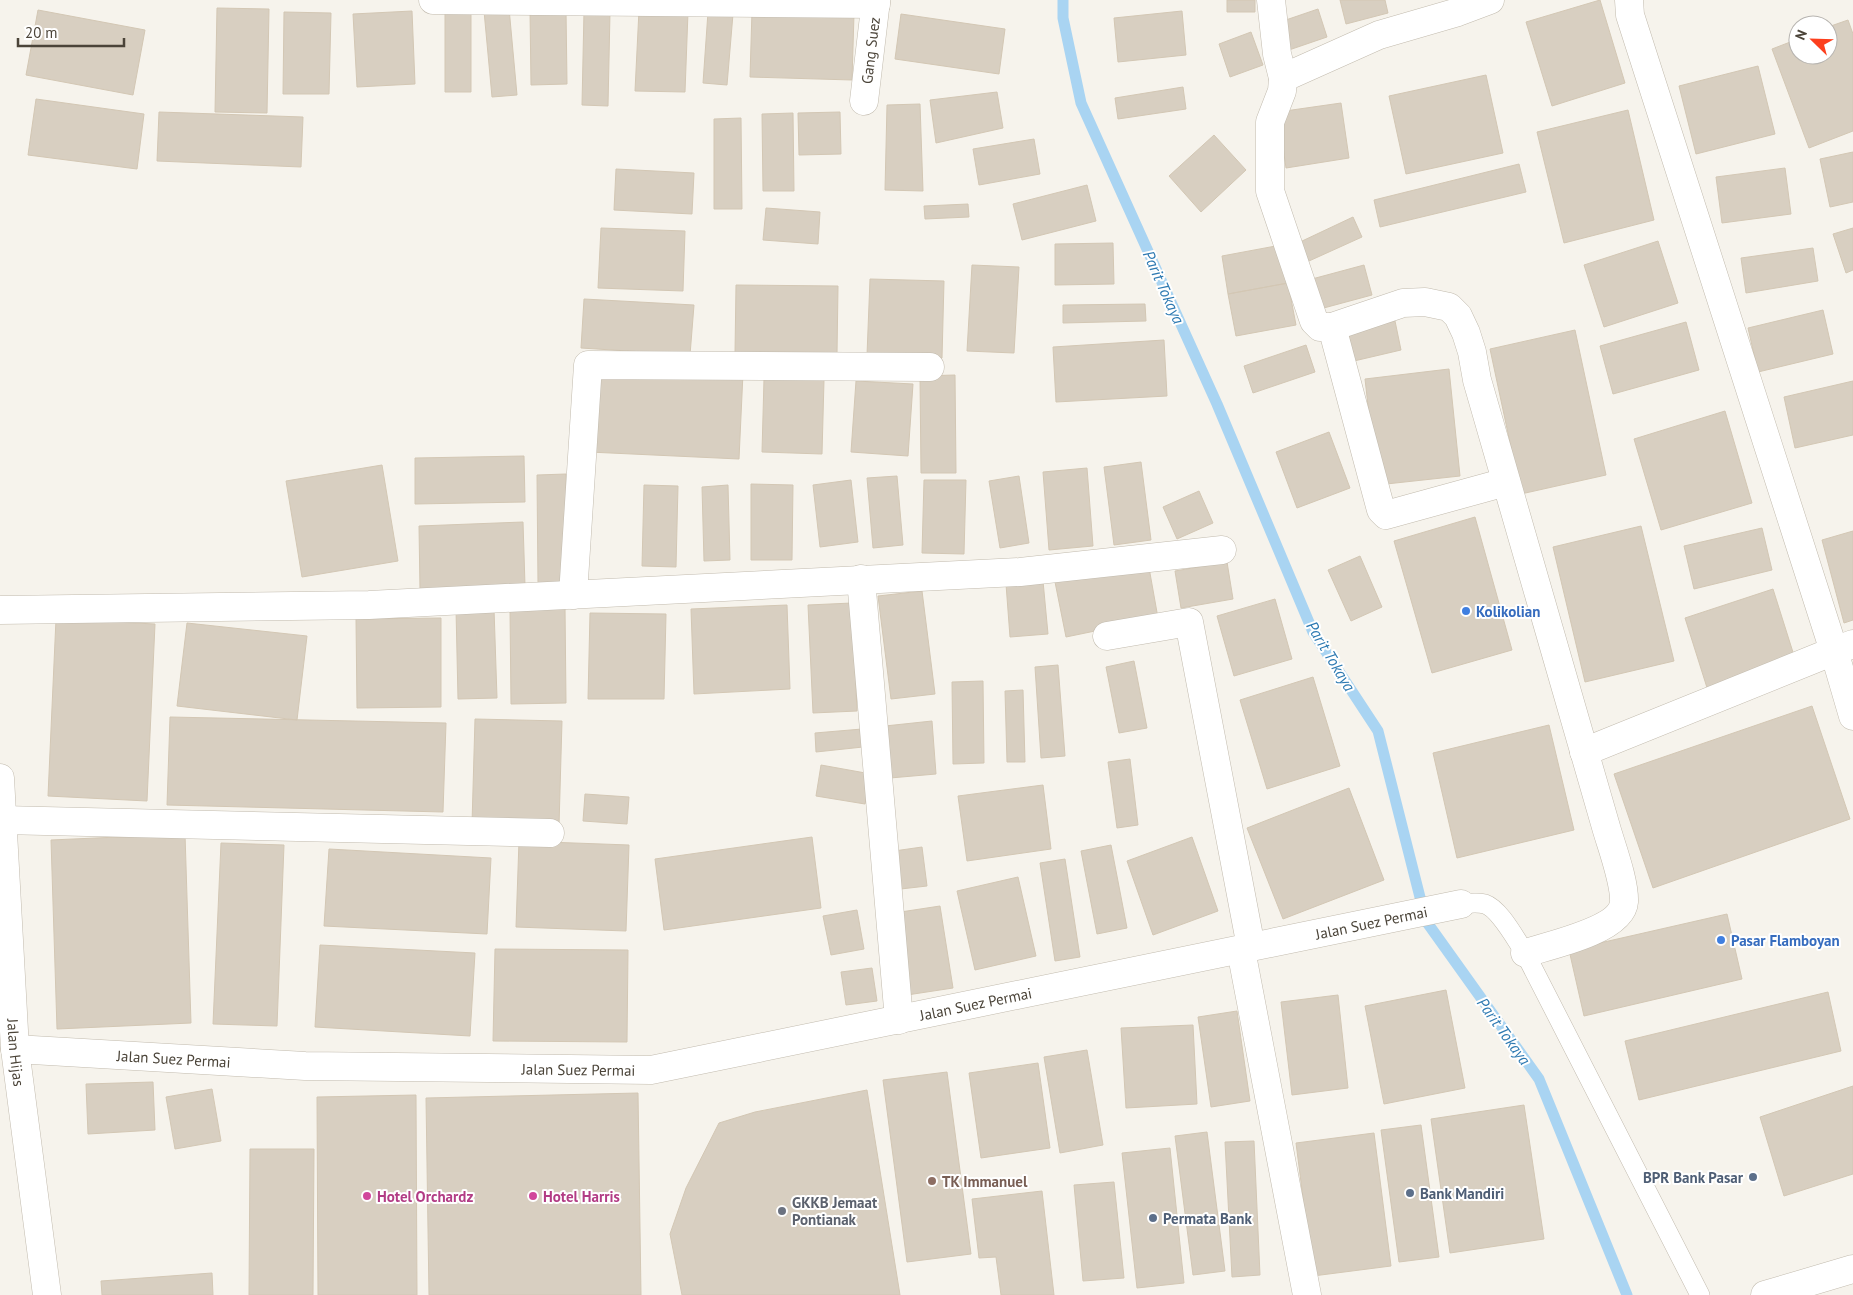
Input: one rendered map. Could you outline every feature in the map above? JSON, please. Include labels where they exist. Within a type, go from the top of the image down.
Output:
[{"type":"street","points":[[433,0],[876,2]]},
{"type":"street","points":[[1272,0],[1282,91],[1270,122],[1270,191],[1314,322],[1320,327],[1332,327],[1403,303],[1425,302],[1449,307],[1458,316],[1472,352],[1477,380],[1620,881],[1624,904],[1620,913],[1611,922],[1593,931],[1525,953]]},
{"type":"street","points":[[1282,78],[1379,34],[1458,12],[1490,0]]},
{"type":"street","points":[[1629,0],[1630,15],[1843,647],[1853,716]]},
{"type":"street","name":"Gang Suez","points":[[864,101],[876,2]]},
{"type":"street","points":[[1332,327],[1381,510],[1386,515],[1506,482]]},
{"type":"street","points":[[573,595],[588,366],[930,367]]},
{"type":"street","points":[[0,610],[369,605],[573,595],[1020,572],[1222,550]]},
{"type":"street","points":[[861,579],[899,1020]]},
{"type":"street","points":[[1107,636],[1189,622],[1307,1295]]},
{"type":"street","points":[[1584,752],[1843,647]]},
{"type":"street","name":"Jalan Hijas","points":[[0,778],[15,1049],[47,1295]]},
{"type":"street","points":[[2,820],[550,832]]},
{"type":"street","name":"Jalan Suez Permai","points":[[15,1049],[305,1066],[651,1070],[1461,904]]},
{"type":"street","points":[[1765,1295],[1853,1270]]},
{"type":"lane","name":"Jalan Suez Permai","points":[[1461,904],[1475,902],[1487,904],[1496,911],[1525,953],[1700,1295]]},
{"type":"building","points":[[1227,0],[1255,0],[1255,12],[1227,12]]},
{"type":"building","points":[[1340,0],[1385,0],[1388,13],[1346,24]]},
{"type":"building","points":[[1600,0],[1625,83],[1552,106],[1526,22]]},
{"type":"building","points":[[217,8],[269,9],[267,113],[215,112]]},
{"type":"building","points":[[509,8],[517,95],[492,97],[484,11]]},
{"type":"building","points":[[1318,9],[1327,37],[1286,51],[1277,23]]},
{"type":"building","points":[[38,10],[145,30],[133,95],[26,75]]},
{"type":"building","points":[[530,10],[566,10],[567,84],[531,85]]},
{"type":"building","points":[[639,10],[688,12],[685,92],[635,91]]},
{"type":"building","points":[[412,11],[415,84],[357,87],[353,14]]},
{"type":"building","points":[[445,11],[471,11],[471,92],[445,92]]},
{"type":"building","points":[[584,11],[610,12],[608,106],[582,105]]},
{"type":"building","points":[[752,11],[854,14],[852,80],[750,77]]},
{"type":"building","points":[[1182,11],[1186,55],[1118,62],[1114,18]]},
{"type":"building","points":[[284,12],[331,13],[329,94],[283,94]]},
{"type":"building","points":[[708,12],[733,14],[727,85],[703,83]]},
{"type":"building","points":[[901,14],[1005,29],[999,74],[895,59]]},
{"type":"building","points":[[1848,20],[1853,34],[1853,131],[1809,148],[1772,49],[1788,43],[1788,65],[1838,65],[1838,24]]},
{"type":"building","points":[[1251,32],[1263,65],[1230,77],[1219,44]]},
{"type":"building","points":[[1758,66],[1775,134],[1696,154],[1679,86]]},
{"type":"building","points":[[1486,75],[1503,153],[1406,174],[1389,96]]},
{"type":"building","points":[[1183,87],[1186,109],[1118,119],[1115,98]]},
{"type":"building","points":[[997,92],[1003,128],[936,143],[930,100]]},
{"type":"building","points":[[36,99],[144,114],[137,169],[28,155]]},
{"type":"building","points":[[1341,103],[1349,158],[1286,168],[1278,112]]},
{"type":"building","points":[[920,104],[923,191],[885,190],[887,105]]},
{"type":"building","points":[[1628,110],[1654,220],[1564,243],[1537,132]]},
{"type":"building","points":[[159,112],[303,117],[301,167],[157,161]]},
{"type":"building","points":[[840,112],[841,154],[799,155],[798,113]]},
{"type":"building","points":[[793,113],[794,191],[763,191],[762,114]]},
{"type":"building","points":[[741,118],[742,209],[714,209],[714,119]]},
{"type":"building","points":[[1214,135],[1246,170],[1201,212],[1169,176]]},
{"type":"building","points":[[1034,139],[1040,174],[979,185],[973,149]]},
{"type":"building","points":[[1853,152],[1853,202],[1830,207],[1820,159]]},
{"type":"building","points":[[1519,164],[1526,192],[1380,227],[1374,200]]},
{"type":"building","points":[[1785,168],[1791,214],[1722,223],[1716,177]]},
{"type":"building","points":[[616,169],[694,173],[692,214],[614,210]]},
{"type":"building","points":[[1087,185],[1096,221],[1022,240],[1013,204]]},
{"type":"building","points":[[968,204],[969,217],[925,219],[924,206]]},
{"type":"building","points":[[766,208],[820,212],[818,244],[763,240]]},
{"type":"building","points":[[1353,217],[1362,237],[1309,261],[1300,242]]},
{"type":"building","points":[[601,228],[685,231],[683,291],[598,288]]},
{"type":"building","points":[[1853,228],[1853,270],[1846,273],[1833,234]]},
{"type":"building","points":[[1658,241],[1678,303],[1604,327],[1584,265]]},
{"type":"building","points":[[1113,243],[1114,284],[1055,285],[1055,244]]},
{"type":"building","points":[[1281,245],[1288,283],[1228,294],[1222,256]]},
{"type":"building","points":[[1813,248],[1818,281],[1746,293],[1741,258]]},
{"type":"building","points":[[972,265],[1019,267],[1014,353],[967,351]]},
{"type":"building","points":[[1364,265],[1372,295],[1320,309],[1312,279]]},
{"type":"building","points":[[870,279],[944,281],[942,358],[867,355]]},
{"type":"building","points":[[1288,283],[1296,325],[1236,336],[1228,294]]},
{"type":"building","points":[[736,285],[838,286],[837,354],[735,353]]},
{"type":"building","points":[[584,299],[694,305],[690,355],[581,348]]},
{"type":"building","points":[[1145,304],[1146,321],[1063,323],[1063,305]]},
{"type":"building","points":[[1823,310],[1833,354],[1758,372],[1748,328]]},
{"type":"building","points":[[1395,321],[1401,350],[1354,361],[1348,332]]},
{"type":"building","points":[[1686,322],[1699,370],[1613,394],[1600,346]]},
{"type":"building","points":[[1575,330],[1606,475],[1521,494],[1490,349]]},
{"type":"building","points":[[1164,340],[1167,396],[1056,402],[1053,347]]},
{"type":"building","points":[[1306,345],[1315,372],[1253,393],[1244,366]]},
{"type":"building","points":[[593,366],[743,373],[739,459],[589,452]]},
{"type":"building","points":[[1449,369],[1460,476],[1377,485],[1365,379]]},
{"type":"building","points":[[955,375],[956,473],[921,473],[920,376]]},
{"type":"building","points":[[764,379],[824,380],[822,454],[762,452]]},
{"type":"building","points":[[856,381],[913,384],[908,456],[851,452]]},
{"type":"building","points":[[1853,381],[1853,435],[1795,448],[1784,397]]},
{"type":"building","points":[[1725,411],[1752,503],[1661,530],[1634,439]]},
{"type":"building","points":[[1329,432],[1350,488],[1297,508],[1276,452]]},
{"type":"building","points":[[524,456],[525,502],[415,504],[415,458]]},
{"type":"building","points":[[1141,462],[1151,540],[1114,545],[1104,467]]},
{"type":"building","points":[[382,465],[398,561],[302,577],[286,481]]},
{"type":"building","points":[[1087,468],[1093,546],[1049,550],[1043,472]]},
{"type":"building","points":[[566,474],[568,583],[538,584],[537,475]]},
{"type":"building","points":[[897,476],[903,545],[873,548],[867,478]]},
{"type":"building","points":[[1019,476],[1029,543],[1000,548],[989,481]]},
{"type":"building","points":[[851,480],[858,542],[820,547],[813,485]]},
{"type":"building","points":[[924,480],[966,480],[964,554],[922,553]]},
{"type":"building","points":[[751,484],[793,485],[792,560],[751,560]]},
{"type":"building","points":[[644,485],[678,486],[676,567],[642,566]]},
{"type":"building","points":[[728,485],[730,560],[704,561],[702,487]]},
{"type":"building","points":[[1199,491],[1213,523],[1177,539],[1163,507]]},
{"type":"building","points":[[1475,517],[1512,650],[1432,673],[1394,541]]},
{"type":"building","points":[[523,522],[525,586],[420,590],[419,526]]},
{"type":"building","points":[[1641,526],[1674,661],[1585,682],[1553,547]]},
{"type":"building","points":[[1762,528],[1772,570],[1694,589],[1684,546]]},
{"type":"building","points":[[1853,531],[1853,620],[1844,623],[1822,540]]},
{"type":"building","points":[[1360,556],[1382,607],[1351,621],[1328,570]]},
{"type":"building","points":[[1148,562],[1158,618],[1066,637],[1055,582]]},
{"type":"building","points":[[1227,562],[1233,599],[1181,608],[1175,571]]},
{"type":"building","points":[[1043,581],[1048,634],[1010,637],[1006,584]]},
{"type":"building","points":[[1773,589],[1797,665],[1709,694],[1685,618]]},
{"type":"building","points":[[922,591],[935,694],[891,699],[878,596]]},
{"type":"building","points":[[1275,599],[1292,659],[1234,676],[1217,616]]},
{"type":"building","points":[[852,603],[857,711],[813,713],[808,605]]},
{"type":"building","points":[[787,605],[790,689],[694,694],[691,609]]},
{"type":"building","points":[[565,607],[566,703],[511,704],[510,609]]},
{"type":"building","points":[[456,609],[494,609],[497,698],[458,699]]},
{"type":"building","points":[[590,613],[666,614],[664,699],[588,699]]},
{"type":"building","points":[[441,618],[441,707],[357,708],[356,619]]},
{"type":"building","points":[[56,619],[155,624],[147,801],[48,796]]},
{"type":"building","points":[[187,623],[307,636],[297,720],[177,706]]},
{"type":"building","points":[[1134,661],[1147,728],[1119,733],[1106,667]]},
{"type":"building","points":[[1058,665],[1065,756],[1041,758],[1035,667]]},
{"type":"building","points":[[1313,677],[1340,766],[1267,789],[1240,700]]},
{"type":"building","points":[[983,681],[984,763],[953,764],[952,682]]},
{"type":"building","points":[[1023,690],[1025,762],[1007,762],[1005,691]]},
{"type":"building","points":[[1812,706],[1850,819],[1653,888],[1614,774]]},
{"type":"building","points":[[170,717],[446,723],[443,812],[167,805]]},
{"type":"building","points":[[475,719],[562,721],[559,826],[472,824]]},
{"type":"building","points":[[932,721],[936,774],[890,778],[885,726]]},
{"type":"building","points":[[1549,725],[1574,830],[1457,858],[1433,753]]},
{"type":"building","points":[[862,729],[863,747],[816,752],[815,733]]},
{"type":"building","points":[[1130,759],[1138,825],[1117,828],[1108,762]]},
{"type":"building","points":[[821,765],[871,774],[865,804],[816,796]]},
{"type":"building","points":[[1043,785],[1051,849],[967,861],[958,796]]},
{"type":"building","points":[[1349,788],[1384,880],[1283,919],[1247,828]]},
{"type":"building","points":[[585,794],[629,797],[627,824],[583,821]]},
{"type":"building","points":[[185,834],[191,1023],[57,1029],[51,840]]},
{"type":"building","points":[[812,837],[821,908],[664,930],[655,859]]},
{"type":"building","points":[[1192,837],[1218,911],[1153,935],[1127,861]]},
{"type":"building","points":[[519,841],[629,845],[626,931],[516,927]]},
{"type":"building","points":[[221,843],[284,845],[277,1026],[213,1024]]},
{"type":"building","points":[[1111,845],[1127,928],[1097,934],[1081,851]]},
{"type":"building","points":[[922,847],[927,886],[892,890],[887,852]]},
{"type":"building","points":[[329,849],[491,858],[487,934],[324,926]]},
{"type":"building","points":[[1065,859],[1080,957],[1055,961],[1040,863]]},
{"type":"building","points":[[1018,877],[1036,956],[975,970],[957,891]]},
{"type":"building","points":[[940,906],[953,988],[907,995],[894,913]]},
{"type":"building","points":[[857,910],[864,949],[831,955],[823,916]]},
{"type":"building","points":[[1727,914],[1742,979],[1584,1016],[1569,950]]},
{"type":"building","points":[[320,945],[475,953],[470,1036],[315,1027]]},
{"type":"building","points":[[495,949],[628,950],[627,1042],[493,1041]]},
{"type":"building","points":[[872,968],[877,1001],[846,1005],[841,972]]},
{"type":"building","points":[[1446,990],[1465,1088],[1384,1104],[1365,1006]]},
{"type":"building","points":[[1828,992],[1841,1051],[1639,1100],[1625,1041]]},
{"type":"building","points":[[1338,995],[1348,1088],[1292,1095],[1281,1002]]},
{"type":"building","points":[[1237,1011],[1250,1101],[1211,1107],[1198,1017]]},
{"type":"building","points":[[1193,1025],[1197,1104],[1126,1108],[1121,1028]]},
{"type":"building","points":[[1087,1050],[1103,1145],[1060,1153],[1044,1057]]},
{"type":"building","points":[[1038,1063],[1050,1148],[981,1158],[969,1073]]},
{"type":"building","points":[[947,1072],[971,1254],[907,1262],[883,1080]]},
{"type":"building","points":[[153,1082],[155,1130],[88,1134],[86,1084]]},
{"type":"building","points":[[1853,1086],[1853,1174],[1784,1196],[1760,1117]]},
{"type":"building","points":[[212,1089],[221,1141],[175,1149],[166,1097]]},
{"type":"building","name":"GKKB Jemaat Pontianak","points":[[867,1090],[900,1295],[682,1295],[670,1234],[686,1188],[719,1123],[755,1112]]},
{"type":"building","name":"Hotel Harris","points":[[638,1093],[641,1295],[429,1295],[426,1098]]},
{"type":"building","name":"Hotel Orchardz","points":[[416,1095],[417,1295],[318,1295],[317,1097]]},
{"type":"building","points":[[1524,1105],[1544,1239],[1450,1253],[1431,1119]]},
{"type":"building","name":"Bank Mandiri","points":[[1421,1125],[1439,1257],[1399,1262],[1381,1130]]},
{"type":"building","points":[[1207,1132],[1225,1271],[1193,1275],[1175,1136]]},
{"type":"building","points":[[1374,1133],[1391,1266],[1313,1276],[1296,1143]]},
{"type":"building","points":[[1254,1141],[1260,1275],[1232,1277],[1225,1142]]},
{"type":"building","name":"Permata Bank","points":[[1170,1148],[1184,1283],[1137,1288],[1122,1153]]},
{"type":"building","points":[[250,1149],[314,1149],[313,1295],[249,1295]]},
{"type":"building","points":[[1114,1182],[1124,1278],[1083,1281],[1074,1185]]},
{"type":"building","points":[[1042,1191],[1054,1295],[1001,1295],[996,1257],[979,1258],[972,1199]]},
{"type":"building","points":[[212,1273],[213,1295],[102,1295],[101,1281]]},
{"type":"waterway","name":"Parit Tokaya","points":[[1063,0],[1063,18],[1081,103],[1217,404],[1313,632],[1378,731],[1426,921],[1539,1079],[1627,1295]]},
{"type":"place","name":"Kolikolian","points":[[1466,611]]},
{"type":"place","name":"Pasar Flamboyan","points":[[1721,940]]},
{"type":"place","name":"BPR Bank Pasar","points":[[1753,1177]]},
{"type":"place","name":"TK Immanuel","points":[[932,1181]]},
{"type":"place","name":"Bank Mandiri","points":[[1410,1193]]},
{"type":"place","name":"Hotel Orchardz","points":[[367,1196]]},
{"type":"place","name":"Hotel Harris","points":[[533,1196]]},
{"type":"place","name":"GKKB Jemaat Pontianak","points":[[782,1211]]},
{"type":"place","name":"Permata Bank","points":[[1153,1218]]}]
